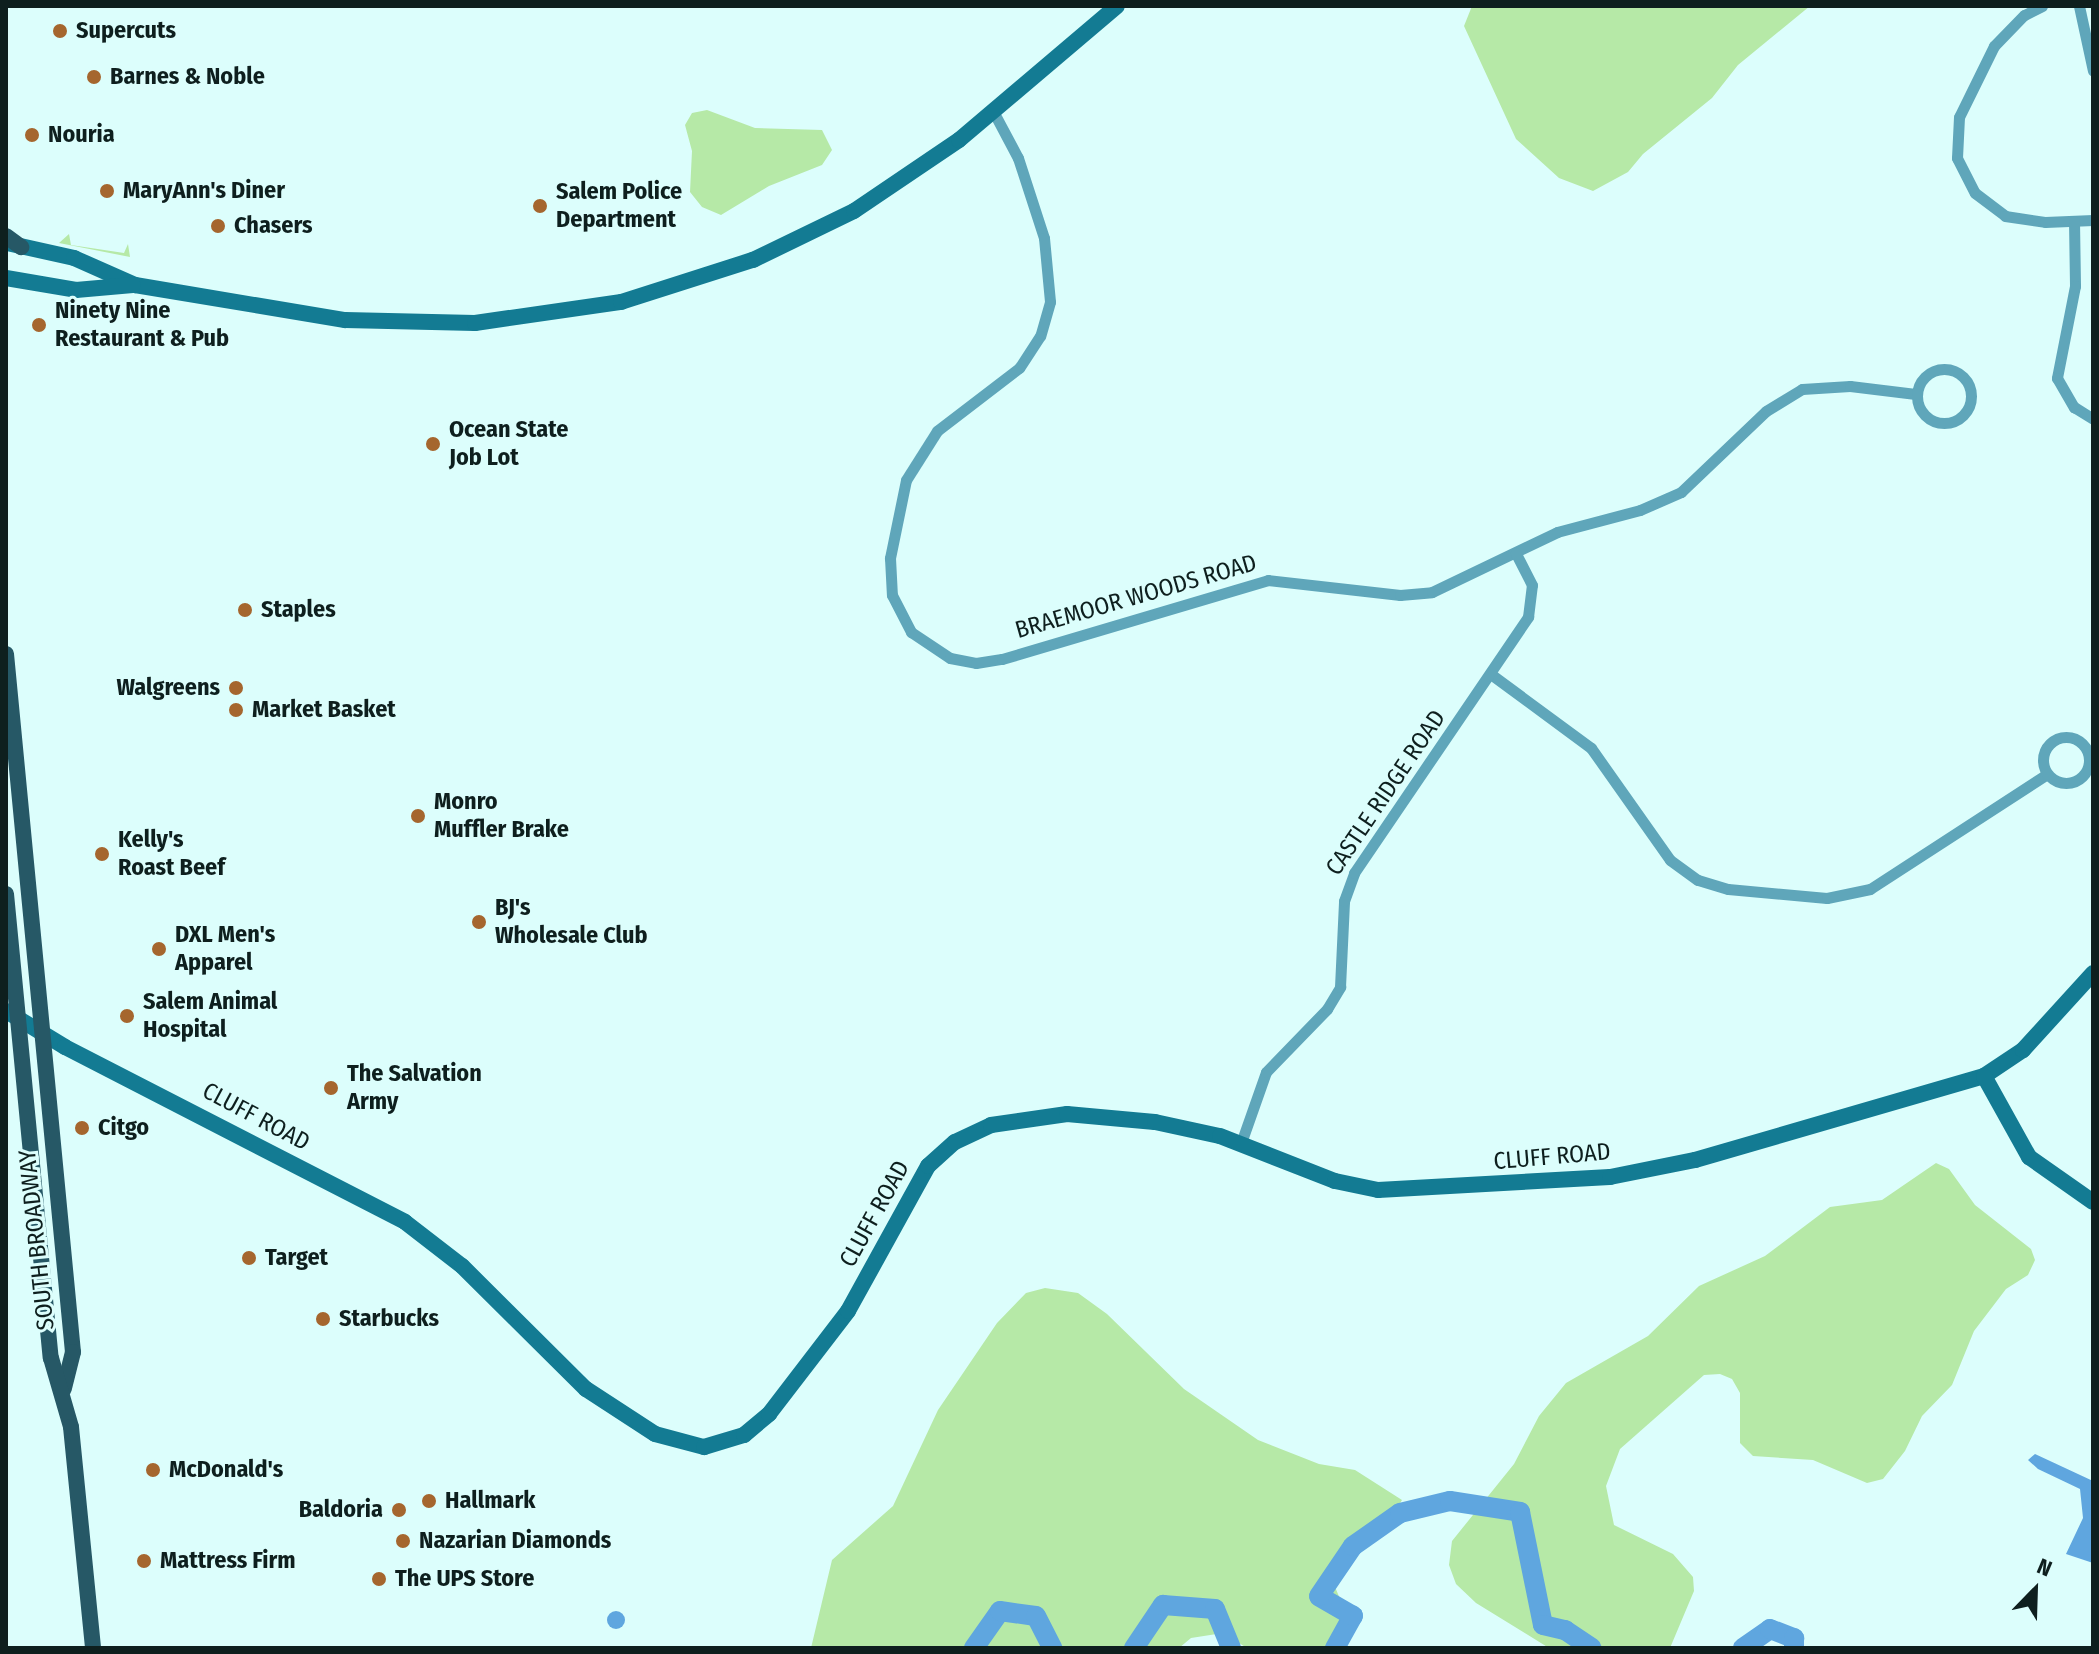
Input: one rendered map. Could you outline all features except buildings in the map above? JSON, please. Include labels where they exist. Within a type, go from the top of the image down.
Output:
[{"type":"main road","points":[[6,236],[14,245]]},
{"type":"main road","name":"SOUTH BROADWAY","points":[[6,654],[73,1352],[64,1389]]},
{"type":"main road","name":"SOUTH BROADWAY","points":[[6,894],[12,1022],[51,1358],[64,1389],[93,1648]]},
{"type":"street","points":[[14,245],[74,258],[135,285],[281,311],[397,323],[491,322],[621,302],[725,270],[824,227],[908,177],[993,111],[1117,6]]},
{"type":"street","points":[[2042,6],[2024,15],[1994,46],[1959,117],[1957,158],[1975,193],[2005,216],[2093,220]]},
{"type":"street","points":[[2079,6],[2093,71]]},
{"type":"street","name":"BRAEMOOR WOODS ROAD","points":[[993,111],[1018,158],[1044,238],[1050,302],[1040,336],[1019,368],[937,431],[906,480],[892,541],[890,582],[902,620],[922,642],[950,658],[989,662],[1256,582],[1294,579],[1416,595],[1462,582],[1557,532],[1640,510],[1681,492],[1766,411],[1802,389],[1841,385],[1916,394]]},
{"type":"street","points":[[2074,221],[2075,286],[2057,378],[2067,400],[2093,419]]},
{"type":"street","points":[[6,278],[76,290],[135,285]]},
{"type":"street","points":[[1945,369],[1964,378],[1971,399],[1959,419],[1941,424],[1925,416],[1916,394],[1924,377],[1945,369]]},
{"type":"street","name":"CASTLE RIDGE ROAD","points":[[1241,1143],[1266,1072],[1327,1009],[1340,987],[1349,882],[1492,675],[1531,610],[1532,585],[1516,553]]},
{"type":"street","points":[[1492,675],[1591,748],[1670,860],[1698,880],[1745,892],[1827,898],[1870,889],[2047,774]]},
{"type":"street","points":[[2068,736],[2085,745],[2090,764],[2083,777],[2064,783],[2047,774],[2043,755],[2054,740],[2068,736]]},
{"type":"street","name":"CLUFF ROAD","points":[[12,1022],[41,1030],[405,1222],[462,1266],[586,1389],[655,1434],[688,1446],[734,1439],[769,1414],[848,1311],[917,1181],[941,1153],[970,1133],[1015,1118],[1099,1115],[1177,1126],[1241,1143],[1335,1181],[1378,1190],[1573,1181],[1695,1160],[1984,1076],[2023,1050],[2093,973]]},
{"type":"street","points":[[1984,1076],[2029,1157],[2093,1202]]},
{"type":"green space","points":[[1472,6],[1810,6],[1738,65],[1712,98],[1643,154],[1628,172],[1593,191],[1559,178],[1516,139],[1464,26]]},
{"type":"green space","points":[[707,110],[755,128],[822,130],[832,150],[822,165],[769,186],[721,215],[702,207],[690,192],[692,151],[685,125],[692,113]]},
{"type":"green space","points":[[69,234],[71,245],[124,253],[128,244],[130,257],[59,243]]},
{"type":"green space","points":[[1936,1163],[1949,1169],[1975,1205],[2031,1249],[2035,1260],[2028,1275],[2006,1289],[1974,1331],[1952,1385],[1922,1416],[1905,1451],[1883,1479],[1867,1483],[1813,1460],[1753,1456],[1740,1443],[1740,1393],[1732,1379],[1720,1374],[1704,1375],[1620,1449],[1606,1486],[1614,1525],[1673,1554],[1693,1577],[1694,1591],[1670,1648],[1549,1648],[1476,1603],[1456,1584],[1449,1565],[1452,1541],[1514,1464],[1539,1416],[1566,1383],[1648,1336],[1699,1286],[1765,1256],[1830,1207],[1882,1200]]},
{"type":"green space","points":[[1045,1288],[1078,1293],[1107,1314],[1184,1389],[1258,1440],[1319,1464],[1355,1470],[1402,1500],[1395,1511],[1346,1540],[1330,1575],[1351,1625],[1346,1640],[1335,1648],[1247,1648],[1223,1633],[1191,1638],[1179,1648],[811,1648],[832,1560],[893,1506],[938,1410],[997,1323],[1026,1293]]},
{"type":"water","points":[[2035,1454],[2093,1481],[2093,1563],[2066,1554],[2083,1518],[2080,1489],[2038,1469],[2028,1460]]},
{"type":"water","points":[[616,1611],[625,1620],[616,1629],[607,1620]]},
{"type":"waterway","points":[[1335,1648],[1353,1616],[1319,1596],[1353,1546],[1400,1513],[1450,1501],[1520,1512],[1543,1625],[1565,1630],[1592,1648]]},
{"type":"waterway","points":[[1134,1648],[1163,1605],[1215,1609],[1231,1648]]},
{"type":"waterway","points":[[974,1648],[1000,1611],[1036,1616],[1052,1648]]},
{"type":"waterway","points":[[1743,1648],[1770,1629],[1794,1638],[1794,1648]]},
{"type":"place","name":"Supercuts","points":[[60,31]]},
{"type":"place","name":"Barnes & Noble","points":[[94,77]]},
{"type":"place","name":"Nouria","points":[[32,135]]},
{"type":"place","name":"MaryAnn's Diner","points":[[107,191]]},
{"type":"place","name":"Salem Police Department","points":[[540,206]]},
{"type":"place","name":"Chasers","points":[[218,226]]},
{"type":"place","name":"Ninety Nine Restaurant & Pub","points":[[39,325]]},
{"type":"place","name":"Ocean State Job Lot","points":[[433,444]]},
{"type":"place","name":"Staples","points":[[245,610]]},
{"type":"place","name":"Walgreens","points":[[236,688]]},
{"type":"place","name":"Market Basket","points":[[236,710]]},
{"type":"place","name":"Monro Muffler Brake","points":[[418,816]]},
{"type":"place","name":"Kelly's Roast Beef","points":[[102,854]]},
{"type":"place","name":"BJ's Wholesale Club","points":[[479,922]]},
{"type":"place","name":"DXL Men's Apparel","points":[[159,949]]},
{"type":"place","name":"Salem Animal Hospital","points":[[127,1016]]},
{"type":"place","name":"The Salvation Army","points":[[331,1088]]},
{"type":"place","name":"Citgo","points":[[82,1128]]},
{"type":"place","name":"Target","points":[[249,1258]]},
{"type":"place","name":"Starbucks","points":[[323,1319]]},
{"type":"place","name":"McDonald's","points":[[153,1470]]},
{"type":"place","name":"Hallmark","points":[[429,1501]]},
{"type":"place","name":"Baldoria","points":[[399,1510]]},
{"type":"place","name":"Nazarian Diamonds","points":[[403,1541]]},
{"type":"place","name":"Mattress Firm","points":[[144,1561]]},
{"type":"place","name":"The UPS Store","points":[[379,1579]]}]
